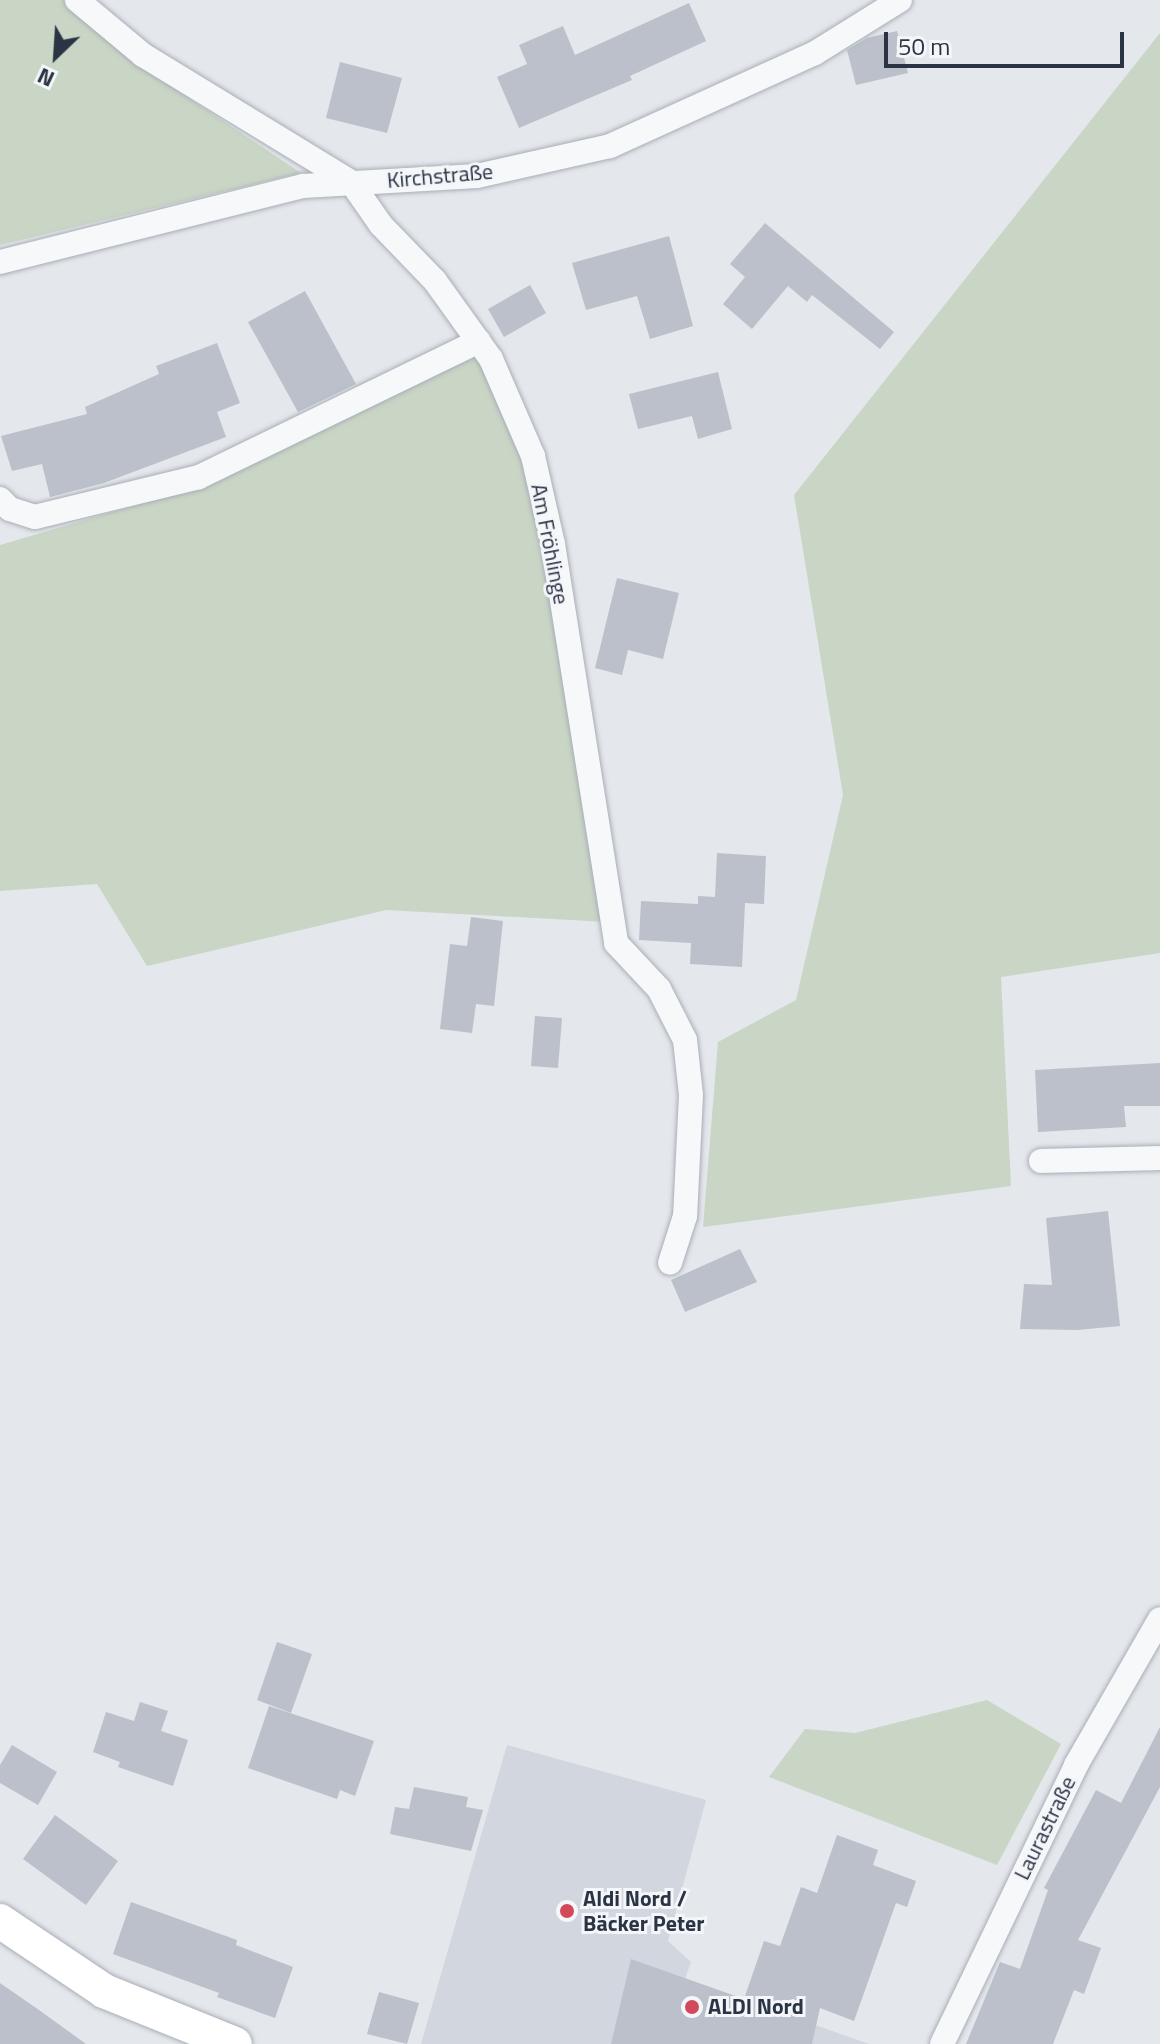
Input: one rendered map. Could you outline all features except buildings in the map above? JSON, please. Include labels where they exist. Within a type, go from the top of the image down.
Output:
[{"type":"main road","points":[[0,1921],[94,1986],[188,2028],[235,2044]]},
{"type":"street","name":"Am Fröhlinge","points":[[77,0],[143,55],[351,182],[381,225],[435,281],[491,359],[533,456],[553,544],[616,943],[659,989],[685,1040],[691,1095],[685,1216],[670,1263]]},
{"type":"street","name":"Kirchstraße","points":[[0,262],[303,186],[477,176],[610,146],[815,53],[900,0]]},
{"type":"street","points":[[0,499],[10,509],[35,517],[199,477],[479,341]]},
{"type":"street","points":[[1041,1161],[1160,1158]]},
{"type":"street","name":"Laurastraße","points":[[942,2044],[1076,1765],[1160,1619]]},
{"type":"shaded area","name":"Aldi Nord / Bäcker Peter","points":[[507,1745],[706,1800],[668,1941],[691,1962],[685,1979],[869,2044],[421,2044]]},
{"type":"green space","points":[[0,0],[69,0],[120,52],[301,173],[0,245]]},
{"type":"green space","points":[[1160,33],[1160,953],[1001,977],[1011,1186],[703,1227],[718,1042],[796,1000],[843,795],[794,495]]},
{"type":"green space","points":[[477,349],[527,457],[607,922],[386,910],[147,966],[97,884],[0,891],[0,545],[198,487]]},
{"type":"green space","points":[[987,1700],[1061,1744],[997,1865],[769,1777],[805,1729],[855,1733]]},
{"type":"place","name":"Aldi Nord / Bäcker Peter","points":[[567,1911]]},
{"type":"place","name":"ALDI Nord","points":[[692,2007]]}]
